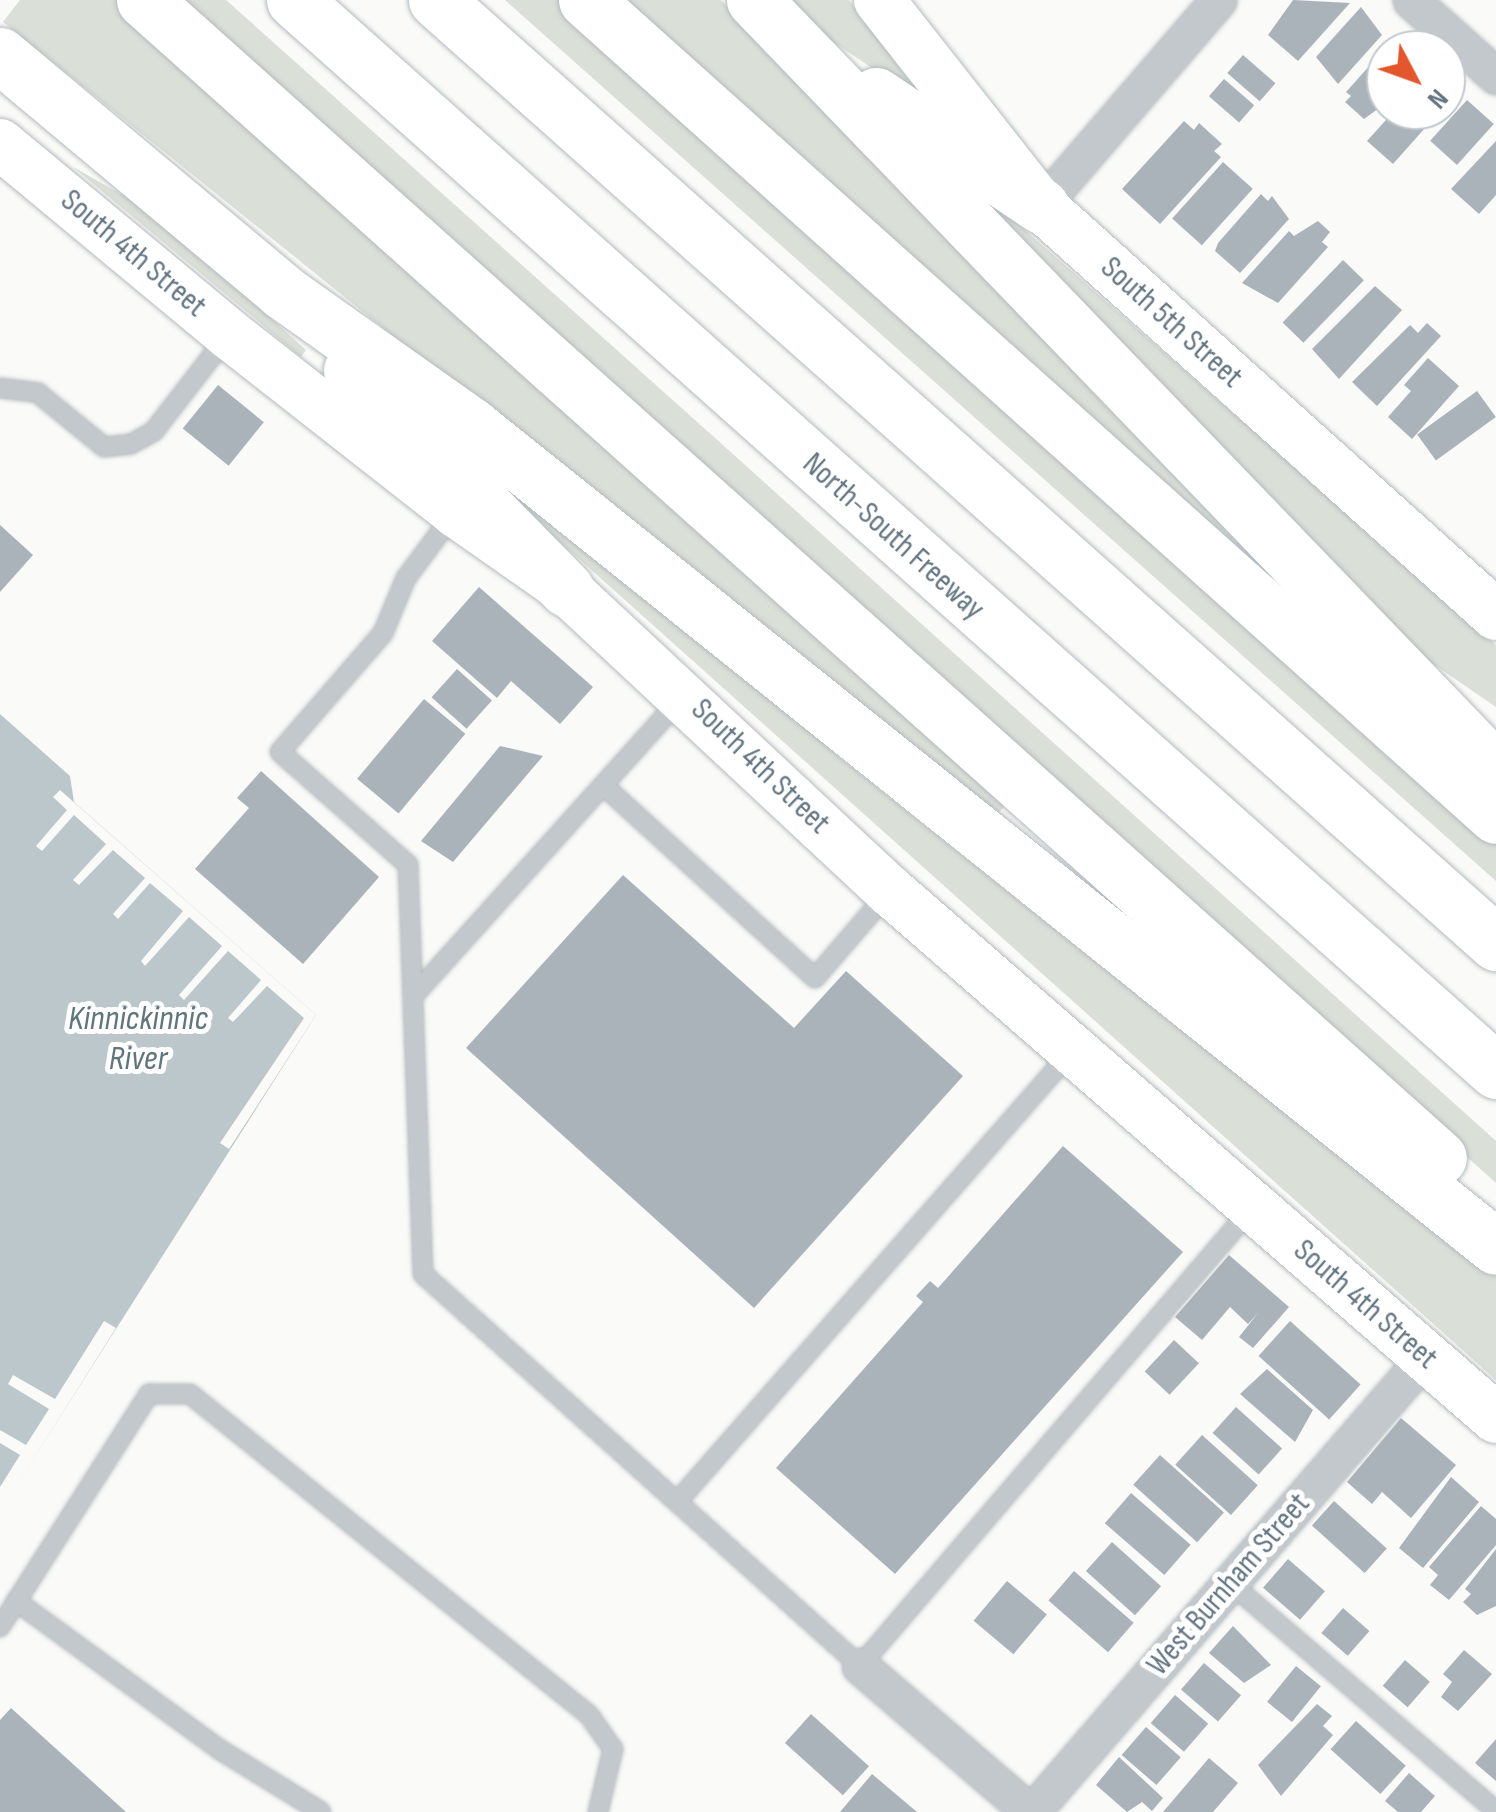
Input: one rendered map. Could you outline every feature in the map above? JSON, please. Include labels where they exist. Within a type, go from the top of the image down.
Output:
[{"type":"highway","points":[[144,0],[1496,1209]]},
{"type":"highway","name":"North-South Freeway","points":[[294,0],[1092,716],[1496,1071]]},
{"type":"highway","points":[[436,0],[1496,942]]},
{"type":"highway","points":[[586,0],[1496,816]]},
{"type":"highway","points":[[754,0],[1496,770]]},
{"type":"highway","points":[[0,55],[283,292],[472,426],[1496,1247]]},
{"type":"highway","points":[[824,71],[917,120],[1041,206]]},
{"type":"highway","points":[[283,292],[369,390],[566,589]]},
{"type":"street","name":"South 5th Street","points":[[878,0],[1041,206],[1496,615]]},
{"type":"street","points":[[1041,206],[1218,0]]},
{"type":"street","points":[[1411,0],[1496,76]]},
{"type":"street","points":[[0,141],[124,160]]},
{"type":"street","name":"South 4th Street","points":[[0,141],[229,334],[456,512],[566,589],[684,695],[890,892],[1496,1418]]},
{"type":"street","name":"West Burnham Street","points":[[1031,1812],[1425,1358]]},
{"type":"street","points":[[860,1666],[1031,1812]]},
{"type":"lane","points":[[0,388],[38,392],[104,447],[131,444],[154,431],[229,334]]},
{"type":"lane","points":[[456,512],[406,578],[383,633],[280,752],[408,865],[423,1274],[860,1666],[1252,1207]]},
{"type":"lane","points":[[415,994],[684,695]]},
{"type":"lane","points":[[604,786],[814,978],[890,892]]},
{"type":"lane","points":[[677,1502],[1072,1050]]},
{"type":"lane","points":[[0,1627],[149,1394],[190,1394],[589,1715],[612,1748],[598,1812]]},
{"type":"lane","points":[[1230,1583],[1496,1810]]},
{"type":"lane","points":[[16,1601],[222,1751],[321,1812]]},
{"type":"shaded area","points":[[20,0],[117,0],[1009,801],[993,819],[3,22]]},
{"type":"shaded area","points":[[178,0],[226,0],[705,429],[1496,1141],[1496,1183]]},
{"type":"shaded area","points":[[505,0],[559,0],[1288,656],[1388,757],[1399,752],[1496,837],[1496,881]]},
{"type":"shaded area","points":[[620,0],[721,0],[1256,559],[1251,565]]},
{"type":"shaded area","points":[[788,0],[849,0],[916,90],[909,93],[811,27]]},
{"type":"shaded area","points":[[909,128],[1496,645],[1496,707],[1372,622]]},
{"type":"shaded area","points":[[73,167],[153,212],[306,350],[301,357]]},
{"type":"shaded area","points":[[454,447],[709,641],[839,757],[1187,1035],[1496,1270],[1496,1380]]},
{"type":"water","name":"Kinnickinnic River","points":[[0,714],[70,776],[74,802],[316,1015],[0,1511]]},
{"type":"pier","points":[[60,790],[316,1015],[229,1149],[220,1143],[304,1018],[267,986],[233,1022],[228,1018],[261,980],[228,951],[184,1000],[179,995],[222,946],[189,917],[145,966],[141,961],[183,911],[150,883],[118,919],[113,914],[145,878],[113,850],[79,885],[73,880],[106,844],[74,815],[42,851],[36,846],[67,810],[53,797]]},
{"type":"pier","points":[[104,1321],[116,1328],[0,1512],[0,1487],[20,1455],[0,1443],[0,1430],[26,1445],[49,1409],[8,1384],[13,1375],[55,1399]]},
{"type":"building","points":[[1293,0],[1350,3],[1298,61],[1268,35]]},
{"type":"building","points":[[1361,7],[1378,30],[1366,30],[1366,53],[1338,84],[1316,57]]},
{"type":"building","points":[[1243,55],[1275,83],[1260,101],[1227,73]]},
{"type":"building","points":[[1366,70],[1364,119],[1345,102],[1351,96],[1346,92]]},
{"type":"building","points":[[1224,79],[1254,105],[1239,123],[1209,96]]},
{"type":"building","points":[[1467,100],[1494,124],[1457,165],[1430,141],[1440,130],[1466,130]]},
{"type":"building","points":[[1184,121],[1194,130],[1199,123],[1222,144],[1214,151],[1221,157],[1160,224],[1122,189]]},
{"type":"building","points":[[1377,130],[1423,130],[1393,164],[1367,141]]},
{"type":"building","points":[[1496,141],[1496,195],[1479,214],[1451,189]]},
{"type":"building","points":[[1223,162],[1253,189],[1202,245],[1172,218]]},
{"type":"building","points":[[1261,194],[1268,201],[1272,196],[1289,219],[1240,273],[1215,251]]},
{"type":"building","points":[[1318,221],[1330,232],[1322,242],[1328,247],[1278,303],[1242,283],[1289,231],[1294,236]]},
{"type":"building","points":[[1343,260],[1364,280],[1303,343],[1283,323]]},
{"type":"building","points":[[1375,286],[1402,310],[1339,379],[1312,349]]},
{"type":"building","points":[[1427,323],[1441,336],[1377,406],[1352,382],[1410,325],[1418,333]]},
{"type":"building","points":[[1428,358],[1459,386],[1412,439],[1388,417],[1411,391],[1404,385]]},
{"type":"building","points":[[218,385],[264,422],[229,466],[183,429]]},
{"type":"building","points":[[1477,391],[1496,417],[1436,460],[1417,434]]},
{"type":"building","points":[[0,525],[33,555],[0,592]]},
{"type":"building","points":[[479,587],[593,687],[560,724],[511,681],[497,698],[432,641]]},
{"type":"building","points":[[457,669],[492,700],[467,729],[432,697]]},
{"type":"building","points":[[424,699],[465,734],[399,813],[357,779]]},
{"type":"building","points":[[500,746],[543,756],[453,862],[421,841]]},
{"type":"building","points":[[261,771],[379,877],[303,964],[195,869],[249,808],[237,798]]},
{"type":"building","points":[[623,875],[794,1028],[846,971],[963,1076],[754,1308],[466,1048]]},
{"type":"building","points":[[1063,1146],[1183,1252],[895,1574],[776,1468],[923,1302],[916,1296],[930,1281],[938,1288]]},
{"type":"building","points":[[1229,1255],[1289,1307],[1253,1348],[1239,1337],[1258,1313],[1248,1324],[1230,1307],[1202,1340],[1175,1317]]},
{"type":"building","points":[[1290,1321],[1361,1385],[1329,1419],[1259,1356]]},
{"type":"building","points":[[1174,1340],[1199,1363],[1170,1395],[1145,1371]]},
{"type":"building","points":[[1267,1369],[1313,1410],[1295,1442],[1240,1394]]},
{"type":"building","points":[[1236,1407],[1282,1448],[1259,1474],[1213,1433]]},
{"type":"building","points":[[1401,1418],[1456,1465],[1411,1518],[1382,1492],[1372,1504],[1347,1482]]},
{"type":"building","points":[[1202,1435],[1258,1485],[1231,1515],[1175,1465]]},
{"type":"building","points":[[1160,1455],[1224,1513],[1197,1542],[1133,1485]]},
{"type":"building","points":[[1451,1477],[1479,1502],[1423,1568],[1399,1548]]},
{"type":"building","points":[[1131,1493],[1191,1545],[1164,1575],[1105,1523]]},
{"type":"building","points":[[1334,1501],[1387,1549],[1365,1573],[1312,1526]]},
{"type":"building","points":[[1481,1506],[1496,1519],[1496,1545],[1449,1600],[1430,1585],[1438,1575],[1429,1567]]},
{"type":"building","points":[[1112,1542],[1161,1586],[1135,1615],[1086,1571]]},
{"type":"building","points":[[1496,1549],[1496,1606],[1477,1615],[1463,1602],[1471,1594],[1465,1589]]},
{"type":"building","points":[[1288,1559],[1325,1591],[1300,1620],[1263,1588]]},
{"type":"building","points":[[1074,1571],[1134,1623],[1108,1652],[1048,1600]]},
{"type":"building","points":[[1007,1581],[1047,1614],[1013,1654],[974,1621]]},
{"type":"building","points":[[1343,1608],[1369,1631],[1348,1656],[1321,1633]]},
{"type":"building","points":[[1233,1626],[1271,1665],[1244,1683],[1209,1653]]},
{"type":"building","points":[[1464,1650],[1492,1674],[1458,1711],[1441,1697],[1452,1682],[1443,1674]]},
{"type":"building","points":[[1405,1660],[1430,1682],[1408,1707],[1383,1686]]},
{"type":"building","points":[[1204,1663],[1241,1695],[1218,1722],[1181,1689]]},
{"type":"building","points":[[1296,1666],[1321,1686],[1292,1722],[1267,1702]]},
{"type":"building","points":[[1175,1695],[1208,1724],[1184,1752],[1151,1723]]},
{"type":"building","points":[[1317,1704],[1332,1716],[1323,1726],[1333,1735],[1281,1796],[1258,1765]]},
{"type":"building","points":[[11,1708],[126,1812],[0,1812],[0,1720]]},
{"type":"building","points":[[811,1714],[869,1766],[843,1795],[785,1743]]},
{"type":"building","points":[[1356,1721],[1406,1766],[1380,1794],[1331,1749]]},
{"type":"building","points":[[1146,1727],[1181,1757],[1156,1785],[1122,1755]]},
{"type":"building","points":[[1496,1739],[1496,1781],[1475,1763]]},
{"type":"building","points":[[1119,1757],[1163,1798],[1152,1811],[1142,1802],[1127,1812],[1096,1785]]},
{"type":"building","points":[[1209,1758],[1238,1783],[1213,1812],[1163,1812]]},
{"type":"building","points":[[1409,1773],[1435,1796],[1421,1812],[1398,1812],[1385,1801]]},
{"type":"building","points":[[872,1774],[917,1812],[840,1812]]}]
